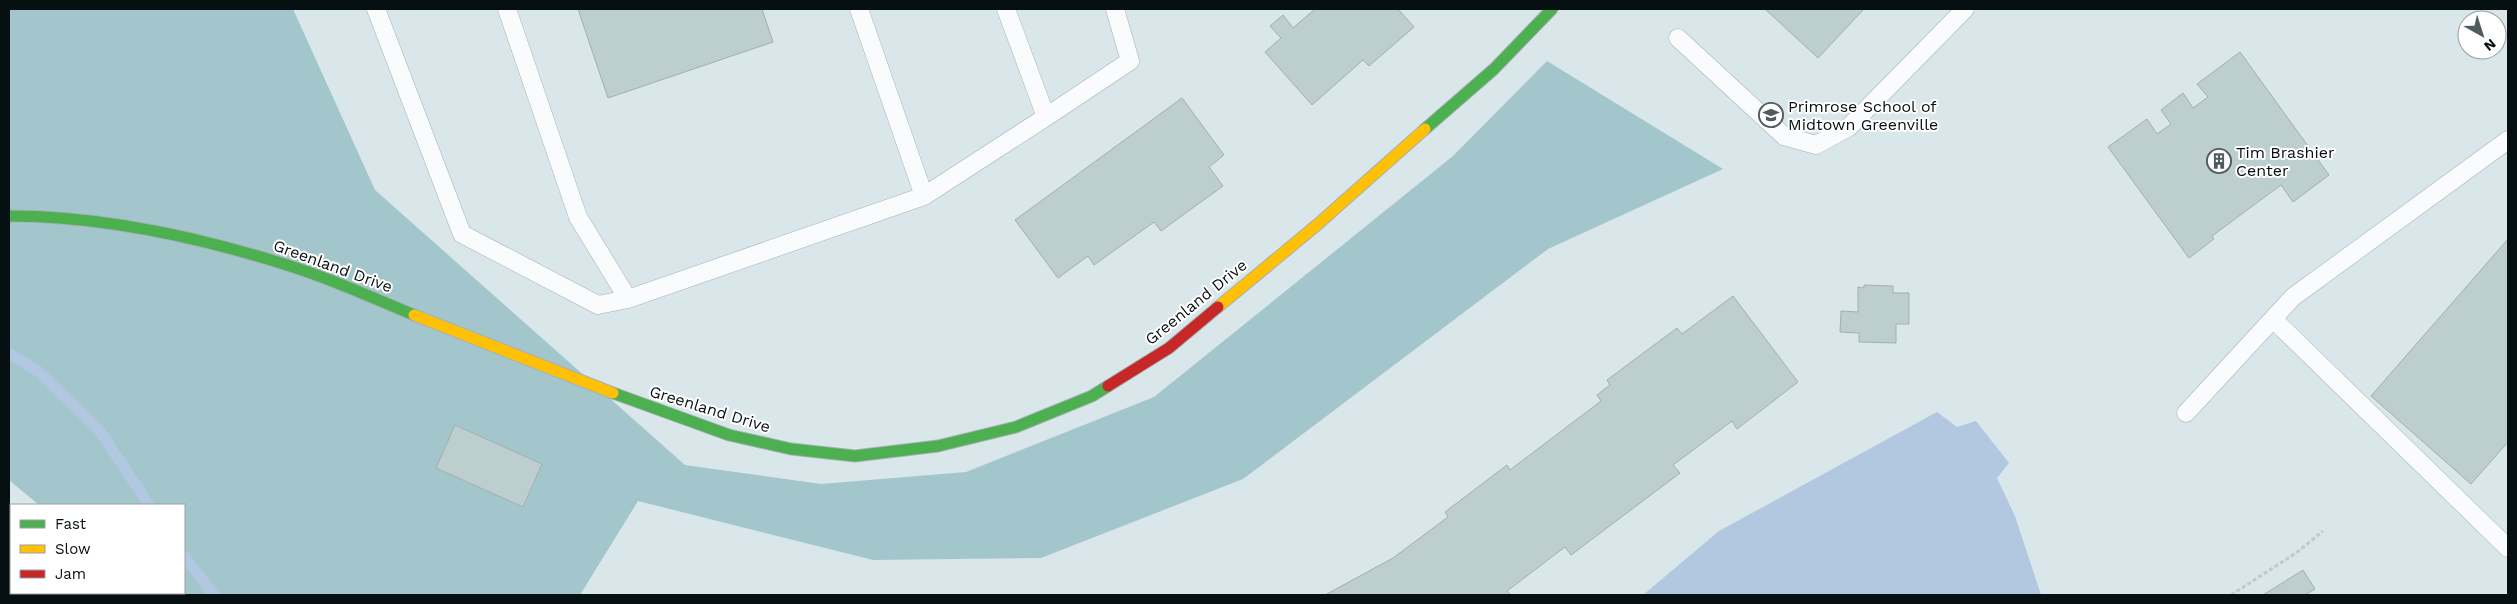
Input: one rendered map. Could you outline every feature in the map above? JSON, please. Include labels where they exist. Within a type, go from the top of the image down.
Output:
[{"type":"street","name":"Greenland Drive","points":[[9,216],[49,216],[119,224],[194,239],[291,266],[661,412],[729,435],[791,450],[855,456],[938,446],[1016,427],[1092,396],[1169,348],[1318,224],[1494,69],[1552,9]]},
{"type":"lane","points":[[376,9],[462,234],[598,306],[628,299],[924,196],[1130,61],[1115,9]]},
{"type":"lane","points":[[507,9],[578,217],[628,299]]},
{"type":"lane","points":[[859,9],[924,196]]},
{"type":"lane","points":[[1006,9],[1046,116]]},
{"type":"lane","points":[[1678,38],[1784,136],[1816,145],[1849,127],[1965,9]]},
{"type":"lane","points":[[2186,412],[2293,297],[2508,140]]},
{"type":"lane","points":[[2273,319],[2508,548]]},
{"type":"path","points":[[2231,595],[2296,553],[2323,531]]},
{"type":"shaded area","points":[[9,9],[293,9],[375,190],[685,465],[821,484],[966,472],[1154,397],[1453,156],[1547,61],[1723,169],[1548,249],[1243,479],[1041,558],[873,560],[638,501],[580,595],[69,595],[185,594],[185,504],[38,504],[9,480]]},
{"type":"shaded area","points":[[1937,412],[1957,427],[1976,421],[2009,463],[1997,478],[2015,516],[2041,595],[1643,595],[1719,531]]},
{"type":"building","points":[[578,9],[762,9],[773,42],[608,98]]},
{"type":"building","points":[[1315,9],[1398,9],[1414,27],[1369,66],[1363,60],[1312,105],[1265,52],[1281,38],[1270,26],[1283,15],[1293,28]]},
{"type":"building","points":[[1765,9],[1864,9],[1818,58]]},
{"type":"building","name":"Tim Brashier Center","points":[[2240,52],[2329,175],[2293,202],[2281,185],[2212,236],[2214,239],[2189,258],[2108,147],[2147,119],[2157,134],[2171,124],[2161,110],[2183,93],[2193,108],[2208,97],[2197,84]]},
{"type":"building","points":[[1182,98],[1224,155],[1209,167],[1223,186],[1161,231],[1154,222],[1094,265],[1088,256],[1058,278],[1015,220]]},
{"type":"building","points":[[2508,239],[2508,442],[2471,484],[2371,396]]},
{"type":"building","points":[[1864,285],[1893,286],[1893,293],[1909,293],[1909,324],[1896,324],[1896,343],[1859,342],[1859,333],[1840,332],[1841,311],[1858,312],[1858,287],[1864,288]]},
{"type":"building","points":[[1733,296],[1798,382],[1737,429],[1732,421],[1673,465],[1680,473],[1571,555],[1565,547],[1507,591],[1511,595],[1325,595],[1393,558],[1448,517],[1445,512],[1507,465],[1510,470],[1601,401],[1597,395],[1610,385],[1607,380],[1677,328],[1682,334]]},
{"type":"building","points":[[455,425],[542,464],[523,507],[436,468]]},
{"type":"building","points":[[10,515],[10,594],[26,594],[9,595]]},
{"type":"building","points":[[2303,570],[2315,589],[2305,595],[2263,595]]},
{"type":"waterway","points":[[9,353],[39,372],[99,430],[148,504]]},
{"type":"waterway","points":[[185,557],[214,595]]},
{"type":"traffic: fast","points":[[1425,129],[1494,69],[1552,9]]},
{"type":"traffic: fast","points":[[9,216],[45,217],[116,224],[186,237],[306,271],[414,315]]},
{"type":"traffic: fast","points":[[613,393],[729,435],[791,449],[855,456],[938,446],[1016,427],[1092,396],[1108,386]]},
{"type":"traffic: slow","points":[[1218,307],[1318,224],[1425,129]]},
{"type":"traffic: slow","points":[[414,315],[613,393]]},
{"type":"traffic: jam","points":[[1108,386],[1169,348],[1218,307]]},
{"type":"place","name":"Primrose School of Midtown Greenville","points":[[1771,115]]},
{"type":"place","name":"Tim Brashier Center","points":[[2219,161]]}]
